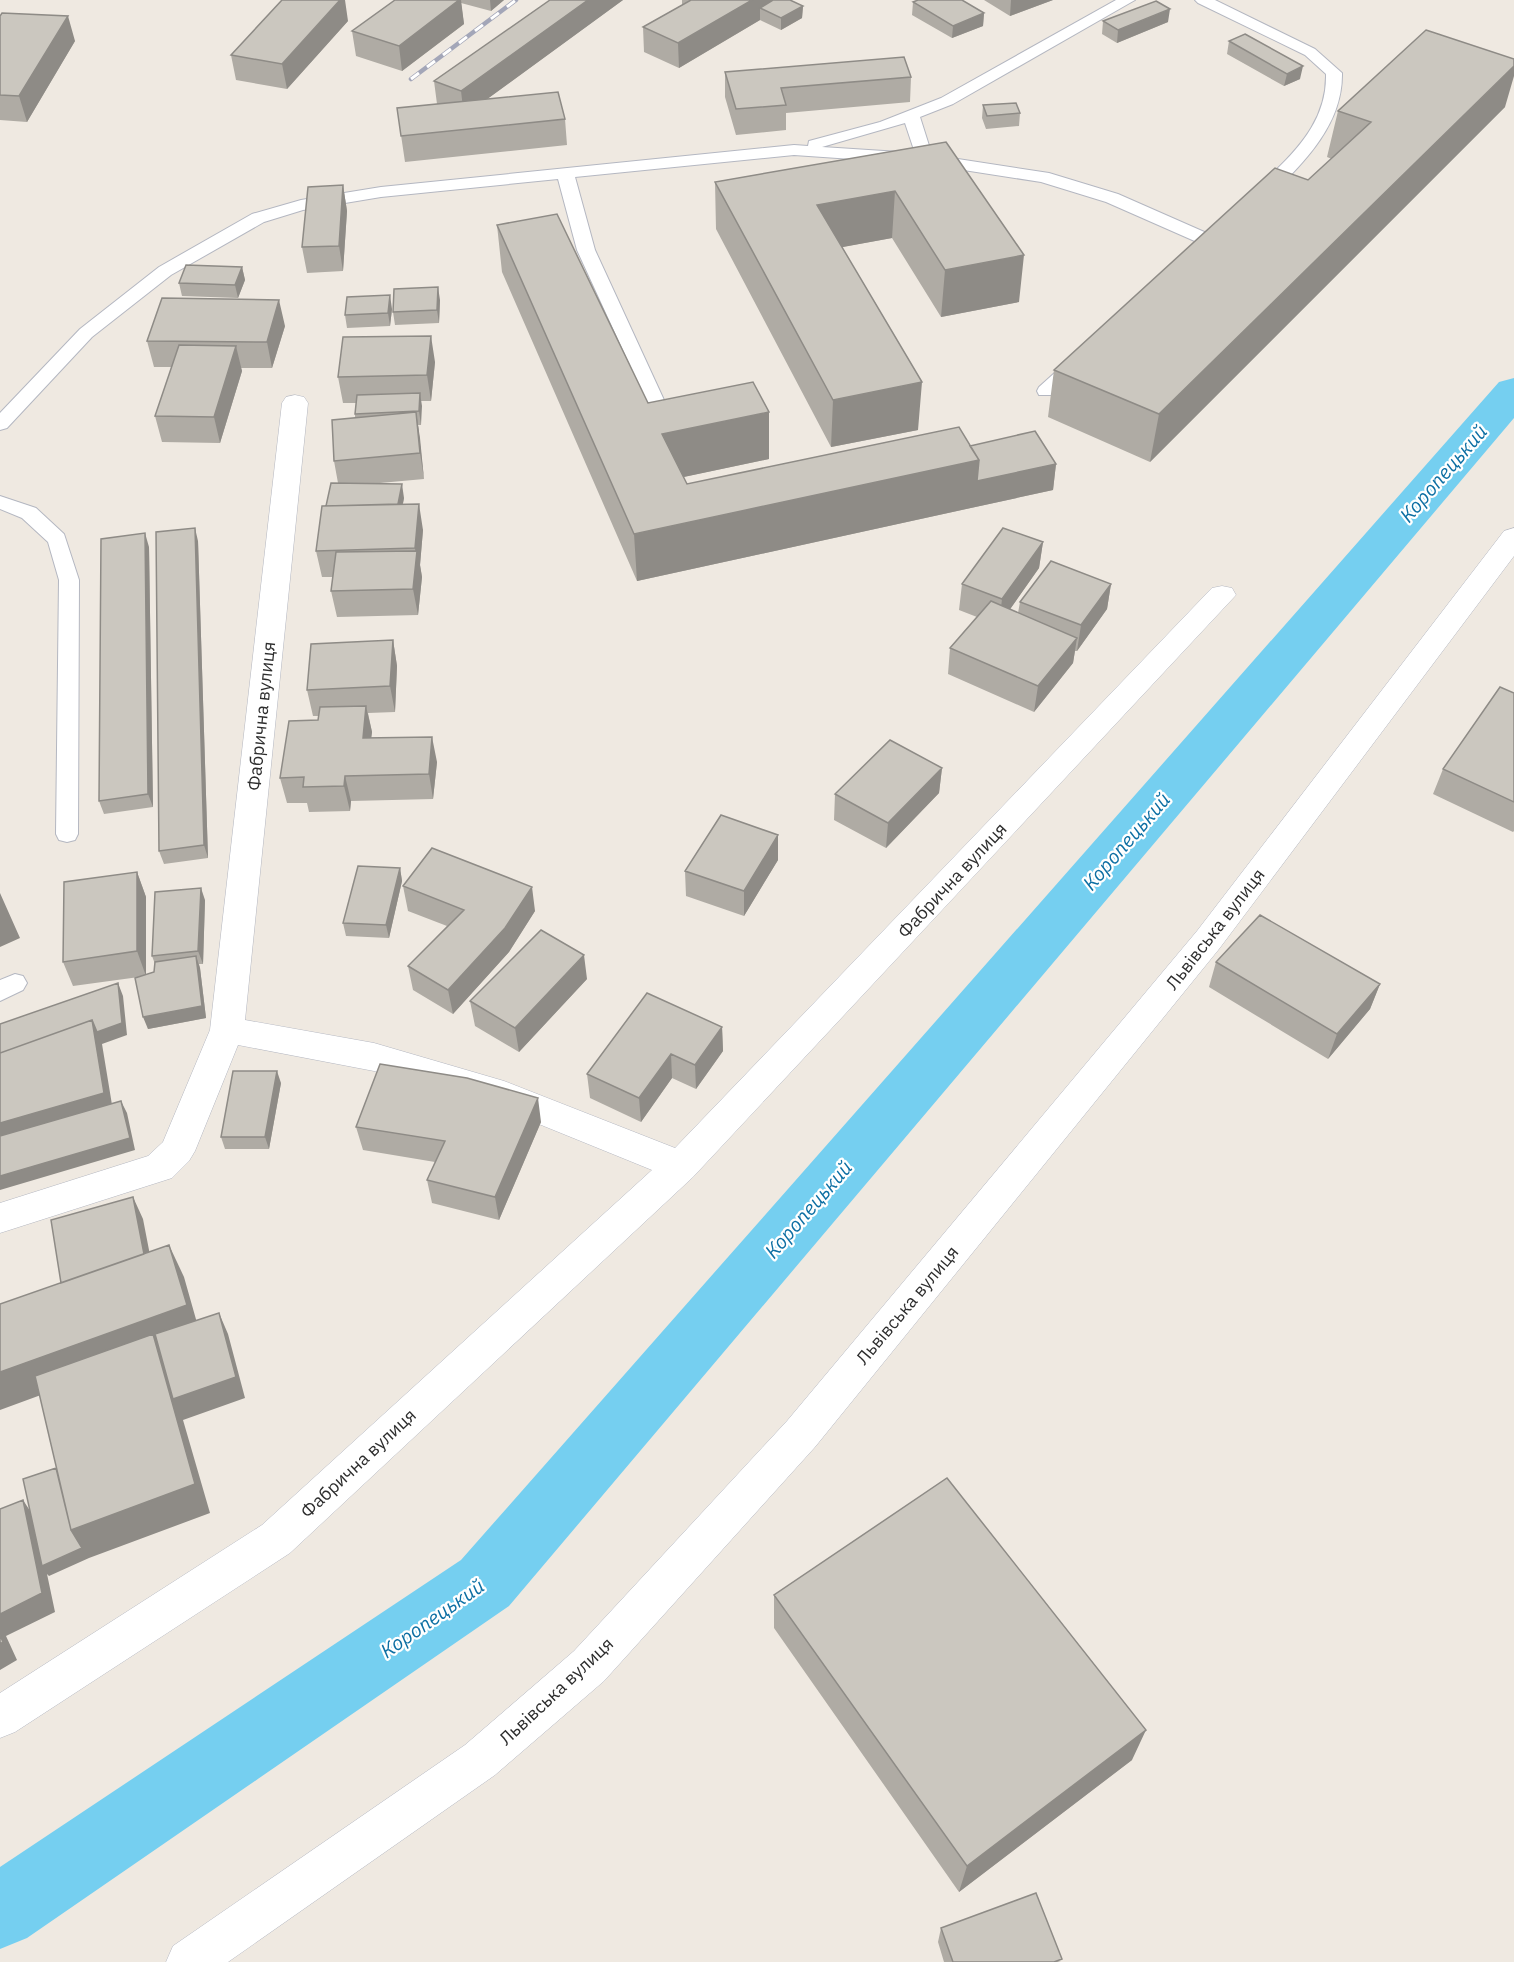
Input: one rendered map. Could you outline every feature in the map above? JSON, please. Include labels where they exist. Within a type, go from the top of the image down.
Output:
[{"type":"street","name":"Фабрична вулиця","points":[[0,1218],[160,1167],[177,1151],[227,1030],[295,403]]},
{"type":"street","name":"Львівська вулиця","points":[[189,1962],[480,1760],[589,1666],[801,1434],[1208,940],[1514,537]]},
{"type":"street","name":"Фабрична вулиця","points":[[0,1717],[276,1539],[681,1166],[1222,595]]},
{"type":"street","points":[[227,1030],[374,1058],[504,1095],[681,1166]]},
{"type":"lane","points":[[0,424],[86,333],[165,271],[258,218],[301,205],[381,192],[794,150],[886,125],[947,101],[1127,0]]},
{"type":"lane","points":[[1203,0],[1310,52],[1334,73],[1334,95],[1321,127],[1288,168],[1246,209]]},
{"type":"lane","points":[[911,115],[925,159]]},
{"type":"lane","points":[[794,150],[925,159],[1043,177],[1112,198],[1216,238],[1194,258]]},
{"type":"lane","points":[[565,173],[586,250],[666,424]]},
{"type":"lane","points":[[1046,391],[1090,351]]},
{"type":"lane","points":[[0,502],[29,513],[57,539],[69,580],[67,834]]},
{"type":"building","points":[[282,0],[340,0],[282,64],[231,55]]},
{"type":"building","points":[[395,0],[459,0],[399,46],[352,31]]},
{"type":"building","points":[[550,0],[588,0],[461,91],[434,81]]},
{"type":"building","points":[[691,0],[752,0],[678,43],[643,27]]},
{"type":"building","points":[[773,0],[790,0],[803,6],[781,18],[760,8]]},
{"type":"building","points":[[962,0],[984,13],[953,26],[913,2]]},
{"type":"building","points":[[1156,1],[1170,9],[1118,30],[1103,21]]},
{"type":"building","points":[[2,13],[68,16],[19,96],[0,95],[0,16]]},
{"type":"building","points":[[1426,30],[1514,59],[1514,66],[1159,414],[1054,370],[1275,168],[1308,180],[1371,122],[1338,111]]},
{"type":"building","points":[[1245,34],[1303,66],[1287,74],[1229,41]]},
{"type":"building","points":[[904,57],[911,77],[781,88],[786,105],[736,109],[725,72]]},
{"type":"building","points":[[558,92],[565,119],[401,136],[397,108]]},
{"type":"building","points":[[1016,103],[1020,113],[987,116],[983,105]]},
{"type":"building","points":[[946,142],[1024,255],[945,270],[895,191],[817,205],[922,382],[833,400],[715,182]]},
{"type":"building","points":[[343,185],[339,246],[302,247],[308,187]]},
{"type":"building","points":[[557,214],[648,403],[753,382],[769,412],[662,434],[687,484],[959,427],[979,460],[634,534],[497,225]]},
{"type":"building","points":[[186,265],[242,267],[235,285],[179,283]]},
{"type":"building","points":[[438,287],[437,310],[393,312],[394,289]]},
{"type":"building","points":[[390,295],[388,313],[345,315],[347,297]]},
{"type":"building","points":[[162,298],[279,300],[267,342],[147,341]]},
{"type":"building","points":[[431,336],[427,375],[338,377],[343,337]]},
{"type":"building","points":[[179,345],[236,346],[214,417],[155,416]]},
{"type":"building","points":[[420,393],[419,411],[355,414],[357,395]]},
{"type":"building","points":[[416,412],[420,453],[334,461],[332,420]]},
{"type":"building","points":[[1035,431],[1056,464],[977,481],[979,460],[970,446]]},
{"type":"building","points":[[331,483],[402,484],[398,504],[326,506]]},
{"type":"building","points":[[419,504],[415,548],[316,551],[322,506]]},
{"type":"building","points":[[195,528],[204,845],[159,851],[156,532]]},
{"type":"building","points":[[1003,528],[1043,542],[1002,599],[962,584]]},
{"type":"building","points":[[145,533],[148,794],[99,801],[101,539]]},
{"type":"building","points":[[417,551],[413,589],[331,591],[336,552]]},
{"type":"building","points":[[1051,561],[1111,584],[1081,625],[1020,602]]},
{"type":"building","points":[[991,601],[1077,638],[1038,686],[950,648]]},
{"type":"building","points":[[393,640],[390,686],[307,690],[311,644]]},
{"type":"building","points":[[1500,687],[1514,693],[1514,802],[1443,769]]},
{"type":"building","points":[[366,706],[363,738],[432,737],[429,774],[345,776],[344,786],[303,787],[304,777],[280,778],[289,721],[318,720],[320,707]]},
{"type":"building","points":[[890,740],[942,768],[888,823],[835,794]]},
{"type":"building","points":[[721,815],[778,835],[744,891],[685,871]]},
{"type":"building","points":[[432,848],[532,887],[505,928],[448,990],[408,966],[464,910],[403,886]]},
{"type":"building","points":[[358,866],[400,868],[386,925],[343,923]]},
{"type":"building","points":[[137,872],[137,951],[63,962],[64,882]]},
{"type":"building","points":[[201,888],[198,951],[152,956],[155,892]]},
{"type":"building","points":[[1260,915],[1380,984],[1337,1034],[1216,962]]},
{"type":"building","points":[[541,930],[584,955],[515,1028],[470,1001]]},
{"type":"building","points":[[196,956],[202,1006],[143,1017],[135,978],[154,972],[155,962]]},
{"type":"building","points":[[118,983],[122,1023],[97,1032],[92,1020],[0,1053],[0,1024]]},
{"type":"building","points":[[647,993],[722,1027],[695,1065],[671,1054],[639,1098],[587,1074]]},
{"type":"building","points":[[92,1020],[104,1093],[0,1123],[0,1053]]},
{"type":"building","points":[[380,1064],[467,1078],[538,1098],[495,1197],[427,1180],[445,1141],[356,1127]]},
{"type":"building","points":[[233,1071],[277,1071],[265,1137],[221,1137]]},
{"type":"building","points":[[121,1101],[130,1138],[0,1176],[0,1136]]},
{"type":"building","points":[[133,1197],[144,1254],[61,1283],[51,1220]]},
{"type":"building","points":[[169,1245],[187,1305],[0,1372],[0,1304]]},
{"type":"building","points":[[219,1313],[236,1377],[173,1399],[155,1334]]},
{"type":"building","points":[[153,1334],[195,1484],[71,1530],[35,1376]]},
{"type":"building","points":[[56,1468],[71,1530],[82,1548],[42,1566],[23,1479]]},
{"type":"building","points":[[947,1478],[1146,1730],[967,1866],[774,1595]]},
{"type":"building","points":[[23,1500],[42,1593],[0,1614],[0,1509]]},
{"type":"building","points":[[1036,1893],[1062,1959],[1054,1962],[953,1962],[941,1928]]},
{"type":"waterway","name":"Коропецький","points":[[0,1911],[485,1583],[1514,391]]},
{"type":"railway","points":[[411,79],[516,0]]}]
